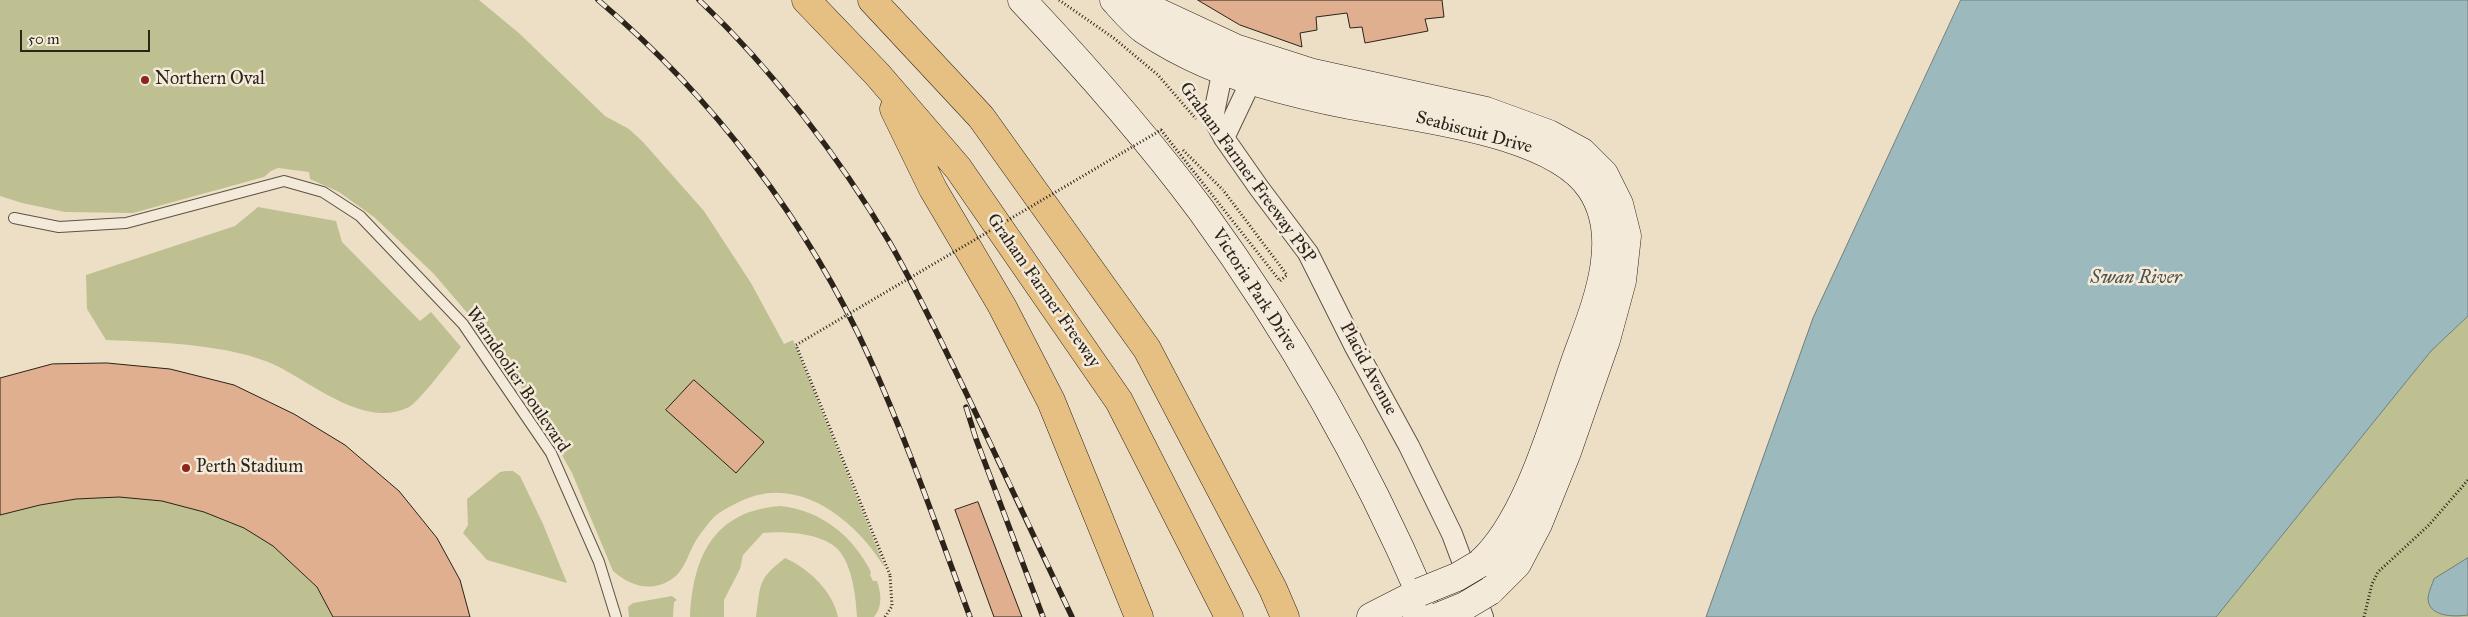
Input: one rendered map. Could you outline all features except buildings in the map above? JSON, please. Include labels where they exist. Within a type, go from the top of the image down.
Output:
[{"type":"highway","name":"Graham Farmer Freeway","points":[[806,0],[877,74],[958,168],[1119,402],[1229,617]]},
{"type":"highway","points":[[872,0],[981,116],[1147,349],[1273,589],[1285,617]]},
{"type":"highway","points":[[877,74],[934,189],[1002,306],[1051,401],[1138,617]]},
{"type":"street","name":"Victoria Park Drive","points":[[1022,0],[1080,61],[1152,146],[1201,210],[1246,275],[1341,430],[1392,529],[1425,609]]},
{"type":"street","name":"Seabiscuit Drive","points":[[1114,0],[1142,29],[1201,61],[1279,89],[1444,122],[1501,136],[1539,149],[1570,168],[1591,188],[1602,215],[1606,251],[1597,302],[1535,474],[1506,534],[1491,554],[1479,564],[1457,577],[1425,609]]},
{"type":"street","name":"Seabiscuit Drive","points":[[1132,0],[1235,48],[1313,73],[1486,111],[1549,134],[1582,152],[1604,174],[1619,204],[1627,236],[1622,281],[1606,340],[1567,452],[1538,524],[1517,564],[1490,591],[1465,606],[1425,609],[1372,617]]},
{"type":"street","name":"Placid Avenue","points":[[1223,69],[1213,118],[1224,138],[1308,253],[1355,347],[1409,446],[1452,534],[1483,617]]},
{"type":"street","points":[[1224,138],[1252,79]]},
{"type":"lane","name":"Warndoolier Boulevard","points":[[14,218],[59,227],[126,223],[284,181],[323,192],[360,216],[462,324],[551,453],[599,562],[616,617]]},
{"type":"path","name":"Graham Farmer Freeway PSP","points":[[1059,0],[1116,39],[1158,75],[1200,126]]},
{"type":"path","points":[[885,617],[892,606],[890,575],[796,345],[1161,130],[1179,152],[1185,160],[1191,168],[1221,205],[1280,281],[1287,275],[1224,190],[1204,168],[1184,149],[1180,153],[1175,157]]},
{"type":"path","points":[[2364,617],[2372,584],[2378,572],[2429,524],[2468,480]]},
{"type":"green space","points":[[0,0],[479,0],[520,34],[605,116],[629,129],[643,142],[704,211],[751,283],[784,344],[793,340],[885,568],[858,533],[841,517],[822,505],[802,497],[781,493],[759,495],[737,503],[714,517],[698,537],[680,572],[672,579],[649,587],[626,581],[613,571],[572,473],[537,410],[501,357],[469,315],[434,274],[374,217],[339,192],[310,179],[309,172],[278,168],[264,177],[133,213],[65,212],[22,203],[0,196]]},
{"type":"green space","points":[[258,207],[336,221],[342,242],[420,321],[431,312],[461,347],[413,404],[393,412],[376,413],[358,409],[341,402],[277,366],[238,353],[193,346],[106,340],[87,309],[86,275],[235,226]]},
{"type":"green space","points":[[2468,316],[2468,617],[2216,617],[2431,351]]},
{"type":"green space","name":"Perth Stadium","points":[[107,363],[170,369],[233,385],[294,414],[345,445],[460,580],[470,617],[0,617],[0,378],[52,364]]},
{"type":"green space","points":[[513,471],[520,476],[543,524],[567,583],[487,560],[463,533],[468,525],[467,499],[500,472]]},
{"type":"green space","points":[[780,506],[809,513],[822,519],[845,536],[855,547],[871,572],[870,575],[873,581],[877,581],[880,604],[874,617],[857,617],[856,599],[849,569],[840,552],[834,546],[819,538],[780,532],[763,533],[743,555],[740,569],[724,600],[724,617],[690,617],[696,575],[702,556],[711,540],[723,527],[739,517],[757,510]]},
{"type":"green space","points":[[785,558],[811,574],[831,598],[838,617],[756,617],[762,583],[769,572]]},
{"type":"green space","points":[[672,596],[677,600],[674,602],[673,617],[629,617],[628,607],[633,603]]},
{"type":"water","name":"Swan River","points":[[1961,0],[2468,0],[2468,316],[2431,351],[2216,617],[1706,617],[1813,318]]},
{"type":"water","points":[[2468,558],[2468,615],[2449,616],[2437,612],[2429,605],[2428,599],[2434,579]]},
{"type":"railway","points":[[598,0],[640,38],[718,120],[754,164],[818,259],[845,308],[884,391],[970,617]]},
{"type":"railway","points":[[699,0],[726,26],[803,115],[849,179],[890,243],[947,354],[1072,617]]},
{"type":"railway","points":[[966,407],[976,439],[1043,617]]},
{"type":"place","name":"Northern Oval","points":[[145,80]]},
{"type":"place","name":"Perth Stadium","points":[[186,468]]}]
